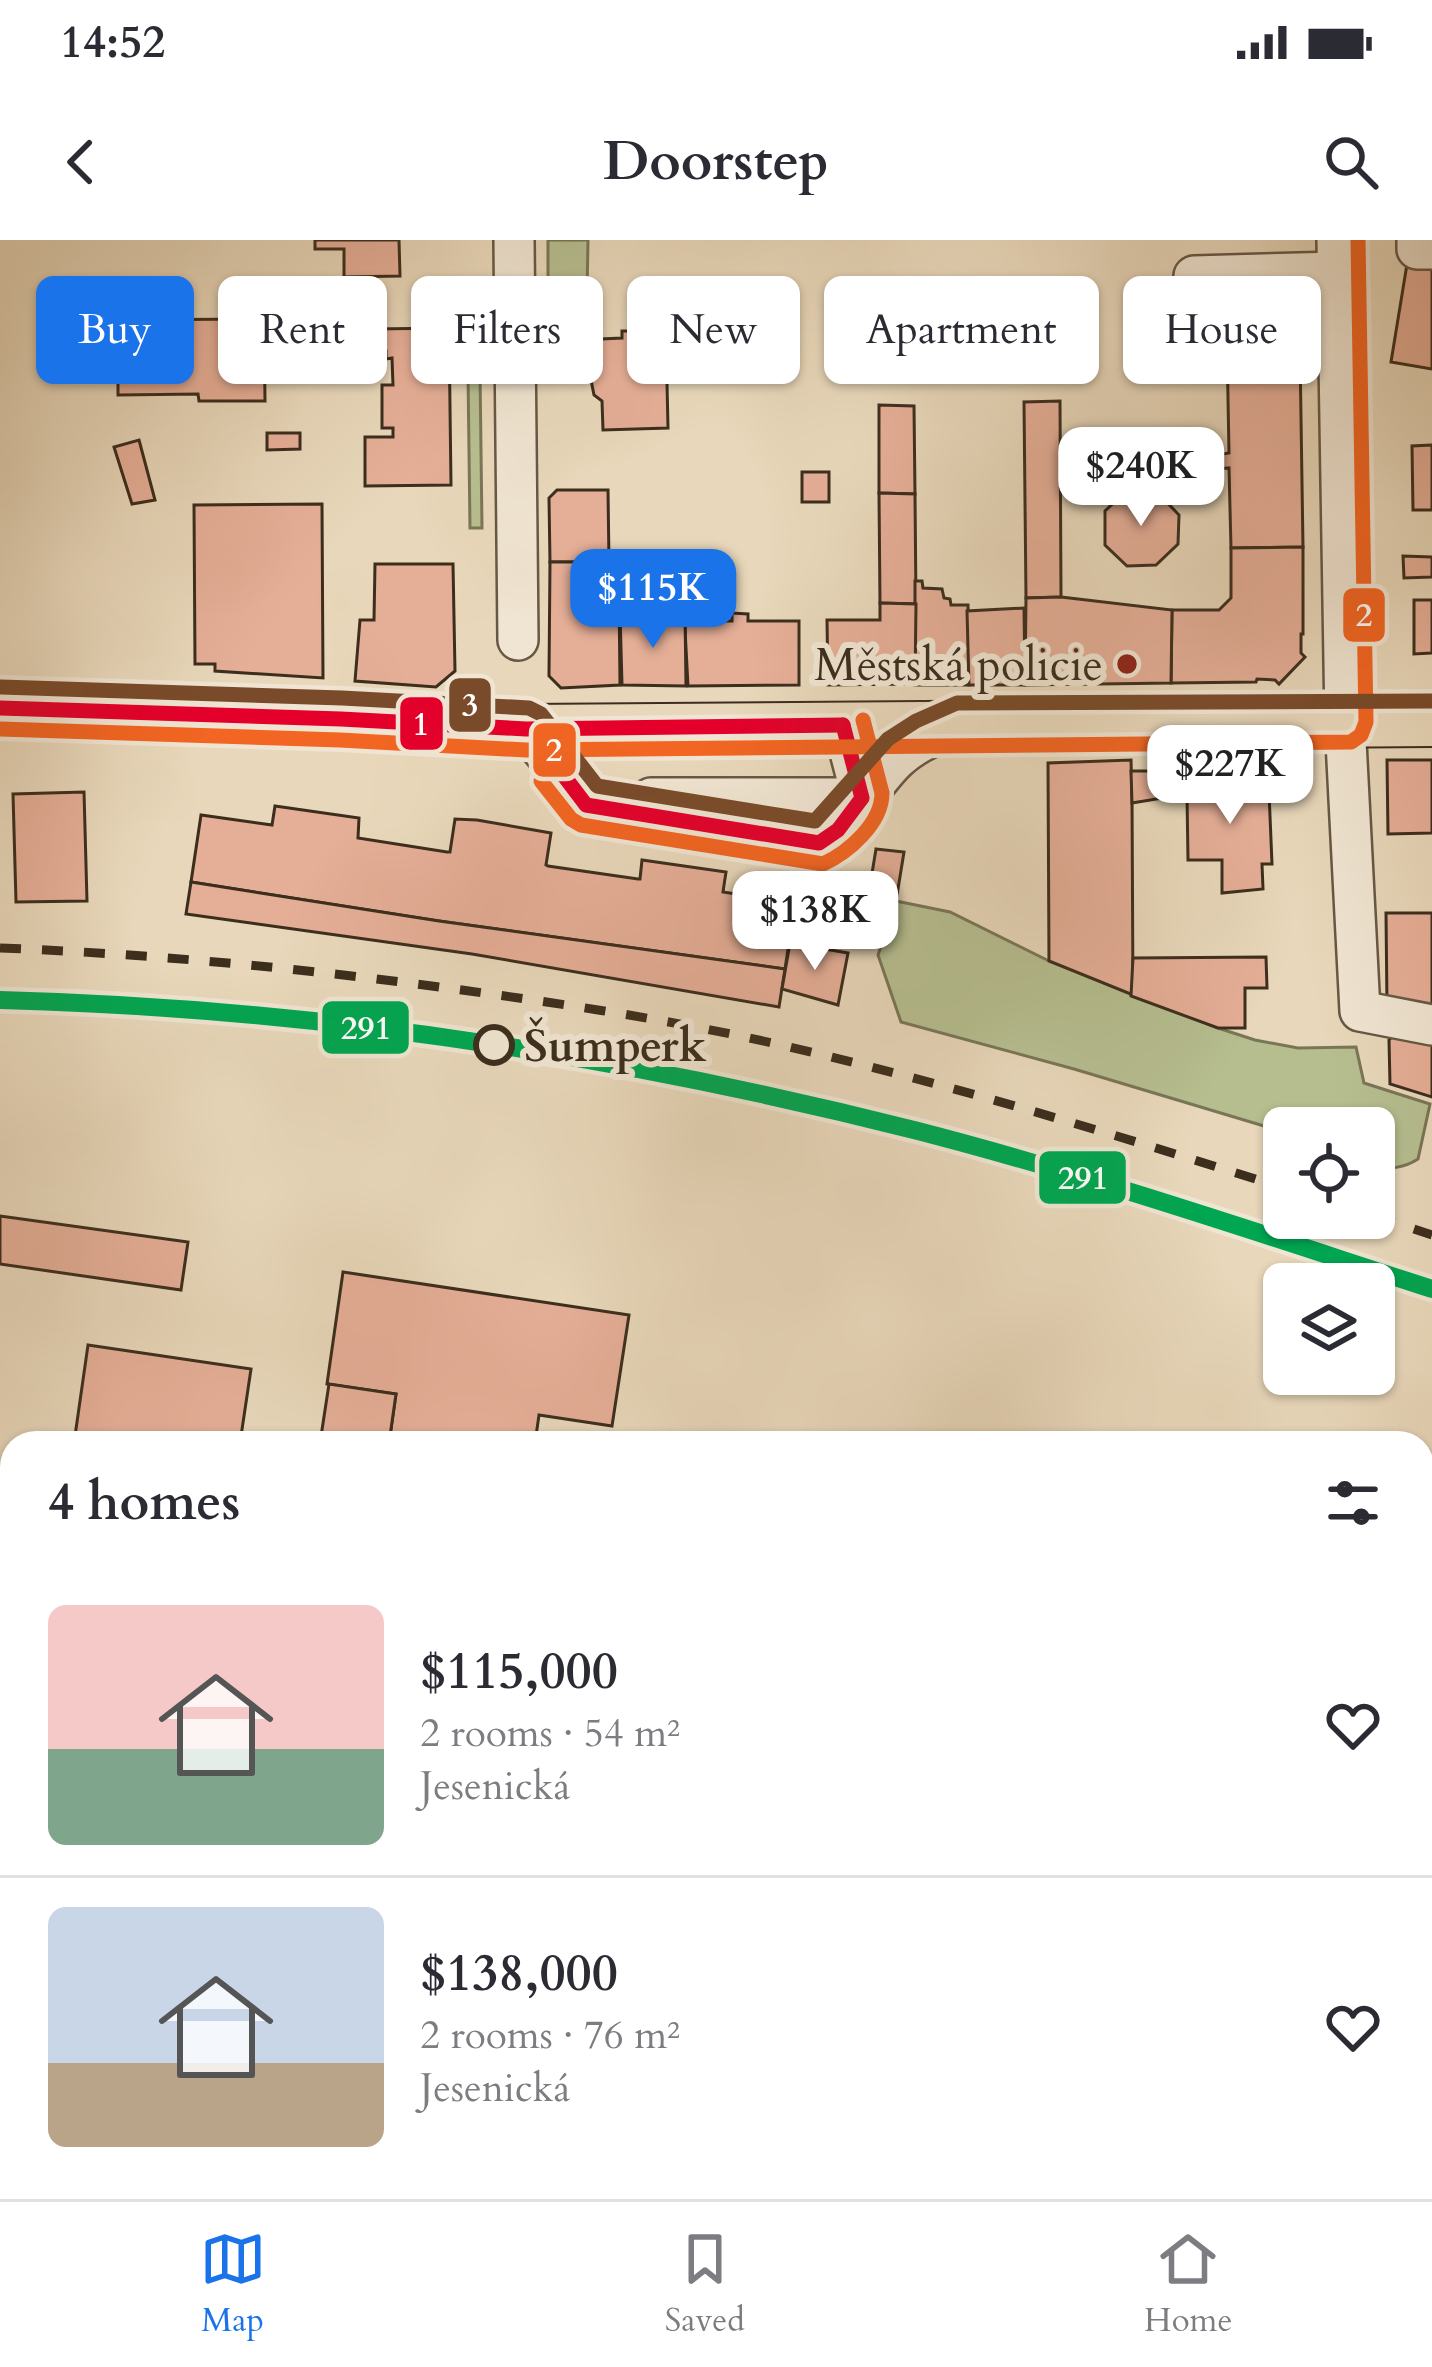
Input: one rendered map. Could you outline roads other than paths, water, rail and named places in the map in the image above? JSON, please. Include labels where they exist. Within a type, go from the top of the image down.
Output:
[{"type":"main road","points":[[0,708],[341,718],[526,729],[1432,722]]},
{"type":"street","points":[[514,240],[518,640]]},
{"type":"street","points":[[1417,240],[1417,249],[1432,249]]},
{"type":"street","points":[[1194,276],[1337,256],[1345,722],[1360,1011],[1432,1025]]},
{"type":"street","points":[[526,729],[586,805],[819,842],[847,820],[899,757],[961,724]]},
{"type":"street","points":[[842,725],[862,798]]},
{"type":"railway","points":[[0,948],[289,969],[665,1021],[911,1077],[1263,1182]]},
{"type":"railway","points":[[1395,1223],[1432,1235]]},
{"type":"place","name":"Městská policie","points":[[1127,664]]},
{"type":"place","name":"Šumperk","points":[[494,1045]]}]
